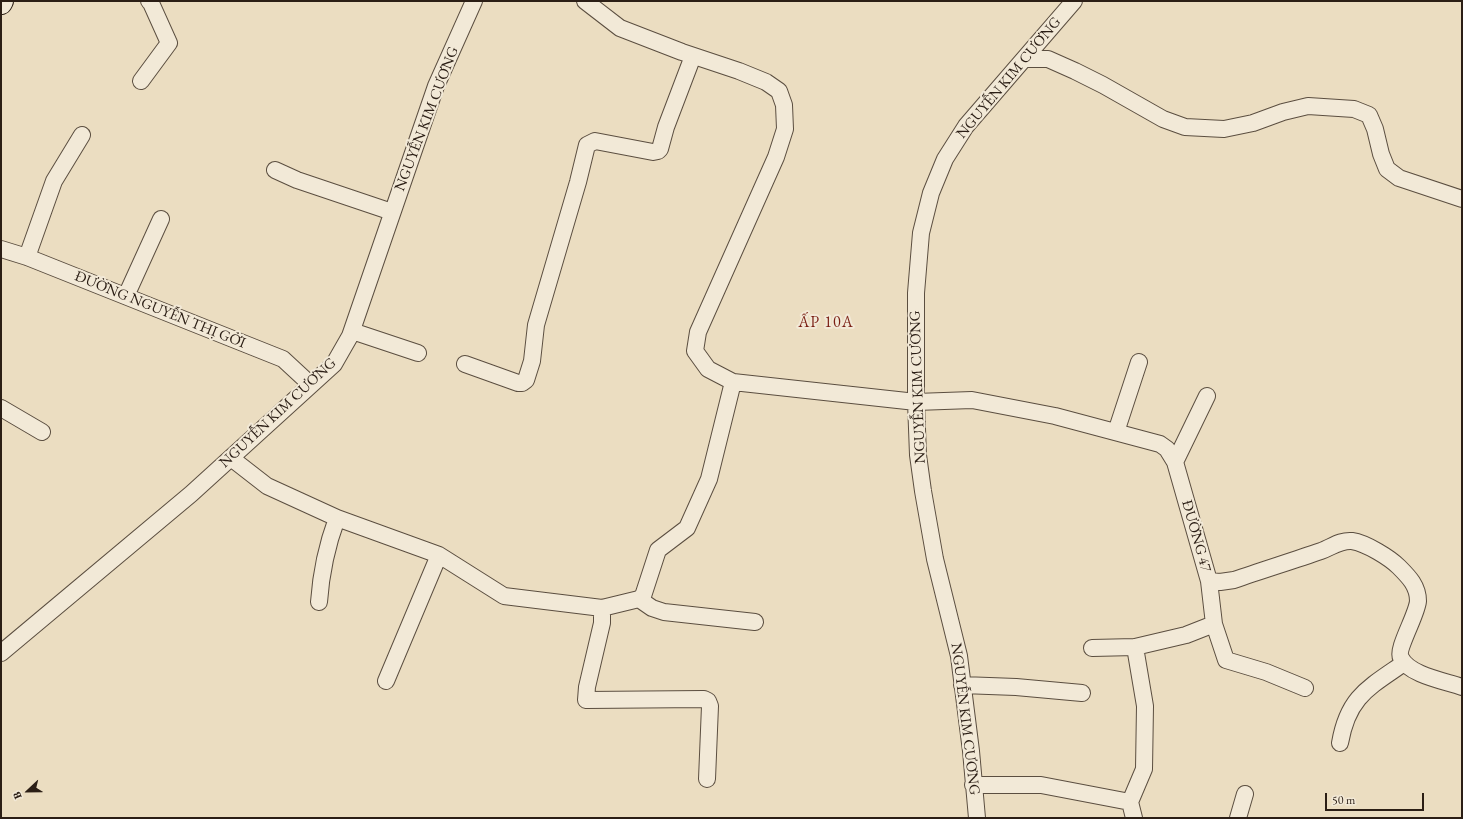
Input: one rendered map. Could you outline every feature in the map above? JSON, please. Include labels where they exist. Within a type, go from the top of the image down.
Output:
[{"type":"street","points":[[141,81],[169,43],[149,1]]},
{"type":"street","name":"NGUYỄN KIM CƯƠNG","points":[[1,653],[191,494],[310,384],[334,364],[352,331],[436,86],[474,1]]},
{"type":"street","points":[[231,458],[267,486],[337,518],[439,555],[504,596],[602,608],[639,599],[643,596],[658,550],[687,528],[709,479],[733,382],[708,369],[695,351],[698,332],[776,157],[784,129],[784,105],[779,91],[766,82],[620,28],[585,1]]},
{"type":"street","name":"NGUYỄN KIM CƯƠNG","points":[[977,818],[971,751],[959,656],[935,559],[918,456],[916,402],[916,293],[921,233],[931,193],[945,160],[966,126],[1074,1]]},
{"type":"street","points":[[466,364],[518,383],[522,383],[526,380],[532,361],[536,324],[578,182],[587,145],[595,141],[658,152],[693,56]]},
{"type":"street","points":[[1024,59],[1048,60],[1096,82],[1163,119],[1185,127],[1224,129],[1253,124],[1283,112],[1308,106],[1354,109],[1369,115],[1387,169],[1399,178],[1462,199]]},
{"type":"street","points":[[27,256],[52,184],[82,135]]},
{"type":"street","points":[[275,170],[297,180],[392,212]]},
{"type":"street","points":[[126,296],[161,219]]},
{"type":"street","name":"ĐƯỜNG NGUYỄN THỊ GỞI","points":[[1,249],[27,256],[283,359],[310,384]]},
{"type":"street","points":[[352,331],[418,353]]},
{"type":"street","points":[[1116,432],[1140,362]]},
{"type":"street","name":"ĐƯỜNG 47","points":[[733,382],[916,402],[972,400],[1055,416],[1160,444],[1167,449],[1175,462],[1210,581],[1220,582],[1234,580],[1323,550],[1338,542],[1352,541],[1362,544],[1393,561],[1408,576],[1416,587],[1418,601],[1414,617],[1401,646],[1399,656],[1404,663]]},
{"type":"street","points":[[1175,462],[1207,396]]},
{"type":"street","points":[[1,408],[42,432]]},
{"type":"street","points":[[319,602],[320,582],[328,543],[337,518]]},
{"type":"street","points":[[386,681],[439,555]]},
{"type":"street","points":[[1210,581],[1214,624],[1226,660],[1266,672],[1305,688]]},
{"type":"street","points":[[639,599],[652,608],[664,612],[755,622]]},
{"type":"street","points":[[602,608],[602,623],[586,687],[586,700],[704,699],[710,706],[707,780]]},
{"type":"street","points":[[1092,648],[1135,647],[1186,635],[1214,624]]},
{"type":"street","points":[[973,784],[1041,785],[1132,810],[1144,769],[1145,706],[1135,647]]},
{"type":"street","points":[[1340,743],[1343,725],[1354,703],[1365,690],[1404,663],[1418,673],[1462,687]]},
{"type":"street","points":[[962,685],[1016,687],[1082,693]]},
{"type":"street","points":[[1238,818],[1245,794]]},
{"type":"district","name":"ẤP 10A","points":[[826,323]]}]
